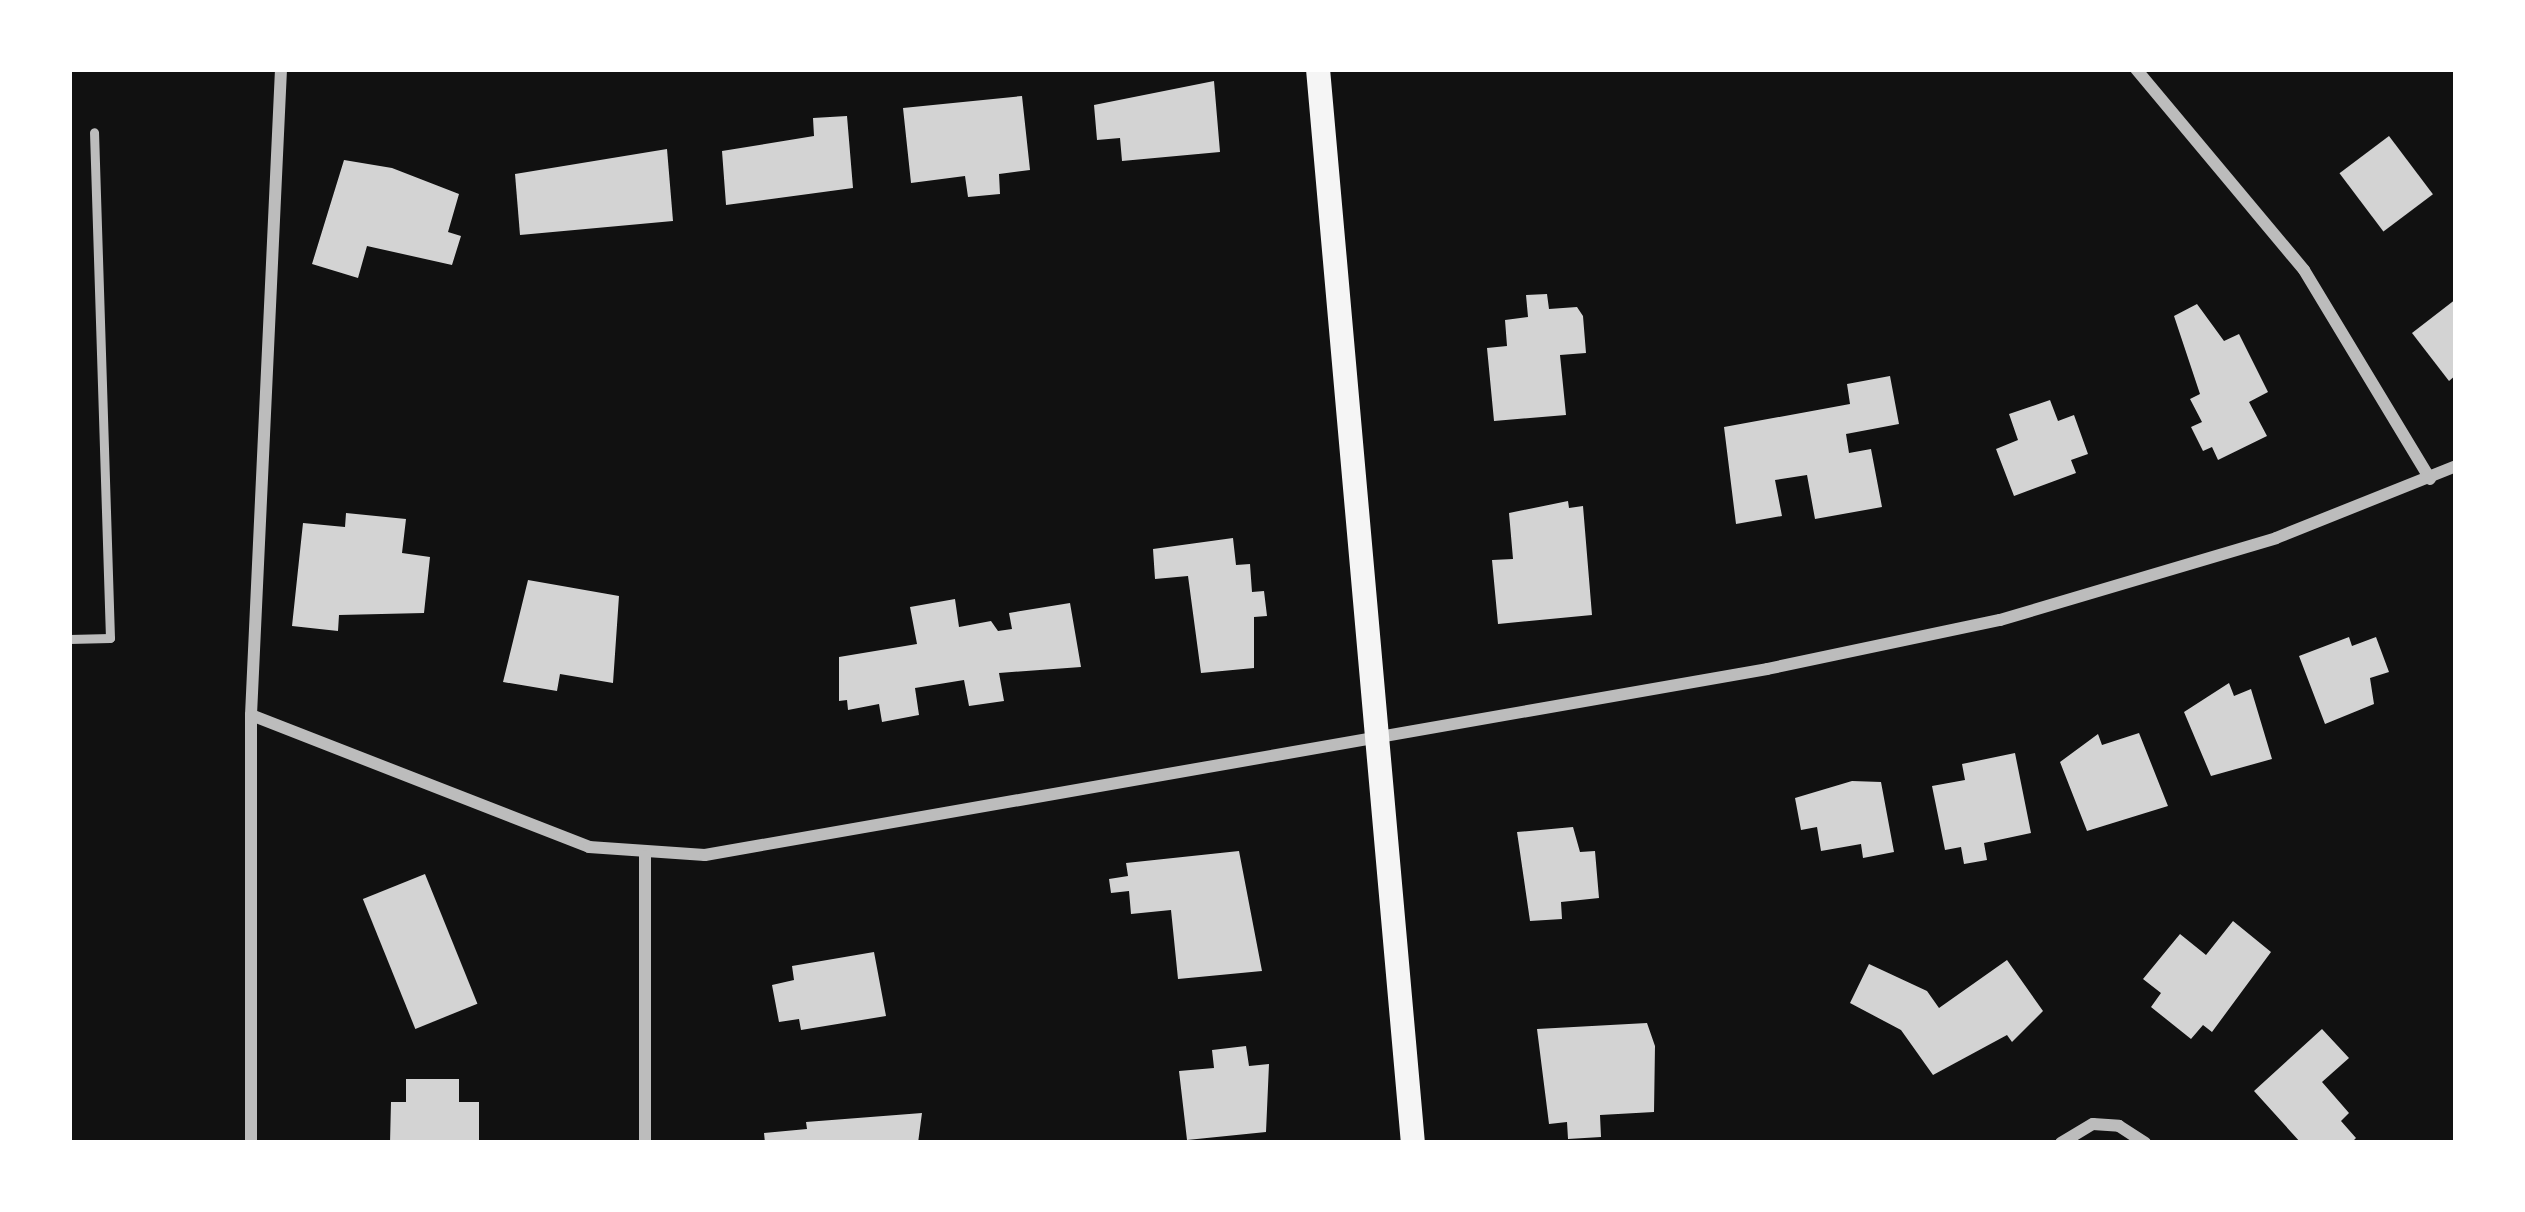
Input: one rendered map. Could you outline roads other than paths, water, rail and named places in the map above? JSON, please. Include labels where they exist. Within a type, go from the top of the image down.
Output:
[{"type":"main road","points":[[1318,69],[1412,1143]]},
{"type":"street","points":[[251,1143],[251,715],[281,69]]},
{"type":"street","points":[[2136,69],[2304,270],[2431,479]]},
{"type":"street","points":[[251,715],[589,847],[645,856],[705,855],[2000,620],[2235,552],[2456,466]]},
{"type":"street","points":[[645,856],[645,1143]]},
{"type":"street","points":[[2061,1143],[2093,1124],[2119,1126],[2145,1143]]},
{"type":"lane","points":[[69,639],[110,638],[94,132]]}]
